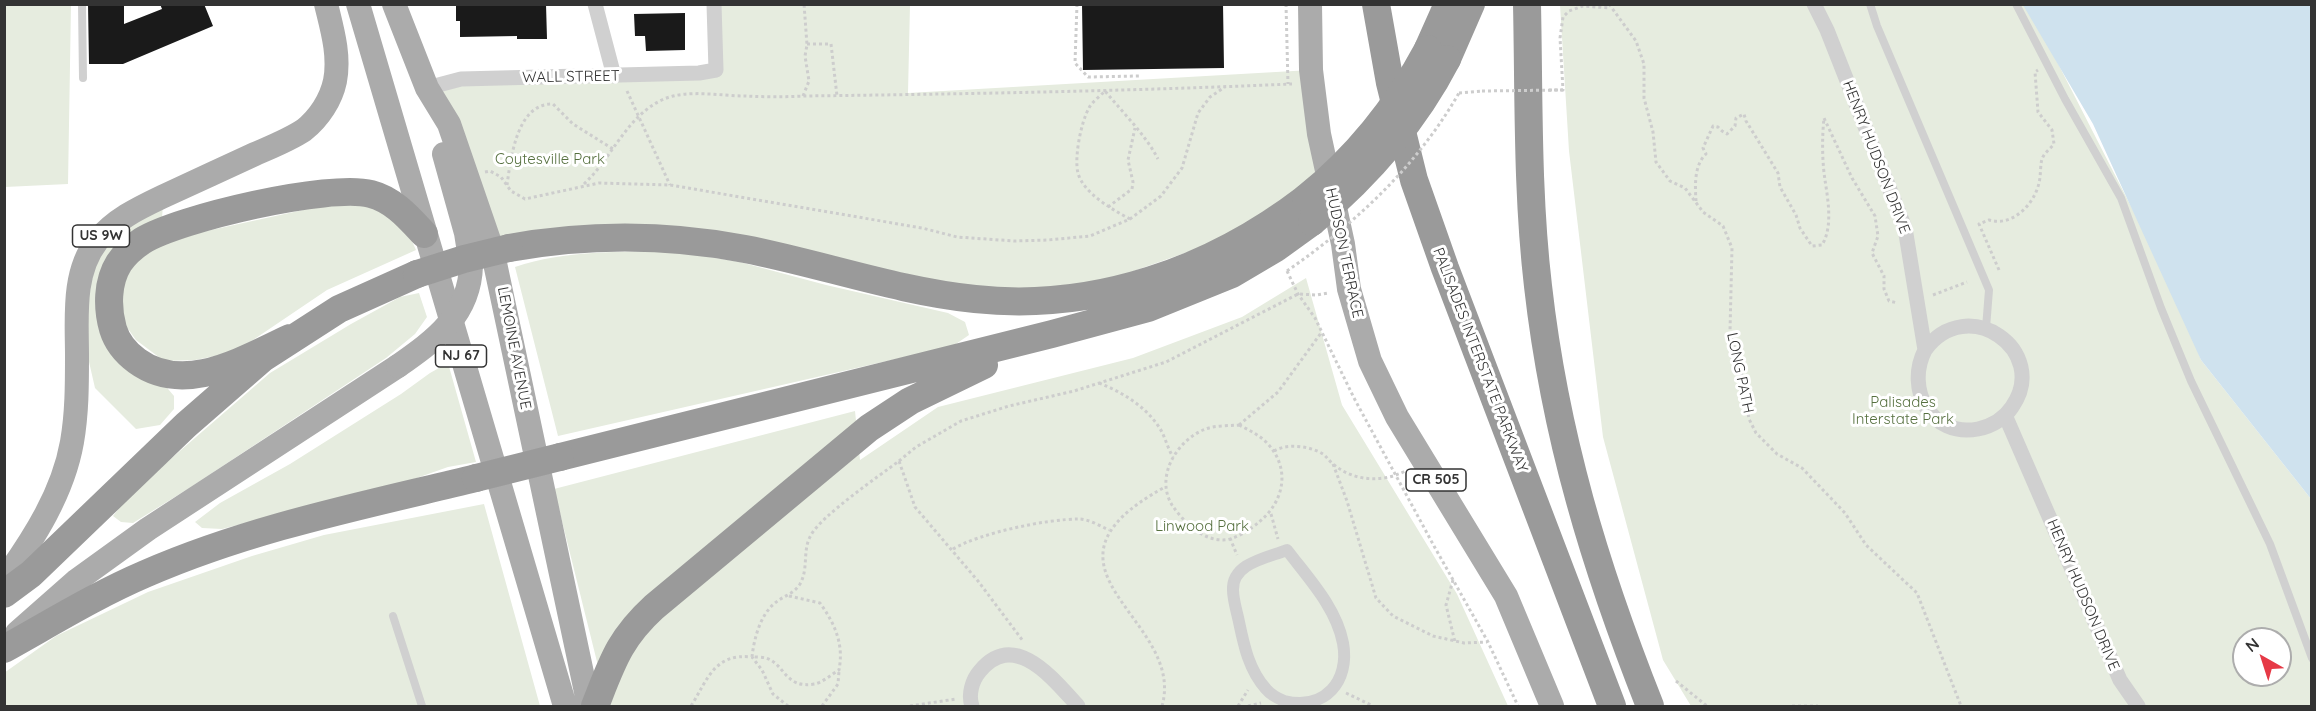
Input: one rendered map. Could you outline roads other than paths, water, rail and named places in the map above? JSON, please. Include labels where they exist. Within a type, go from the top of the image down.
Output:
[{"type":"highway","name":"PALISADES INTERSTATE PARKWAY","points":[[1376,4],[1395,105],[1418,190],[1445,268],[1612,706]]},
{"type":"highway","points":[[1438,54],[1448,4]]},
{"type":"highway","points":[[4,647],[116,588],[198,553],[287,525],[1052,334],[1148,308],[1203,287],[1258,259],[1309,210],[1334,175],[1438,54],[1471,4]]},
{"type":"highway","points":[[1527,4],[1531,204],[1547,353],[1560,421],[1584,522],[1616,620],[1650,706]]},
{"type":"highway","points":[[290,338],[208,372],[184,376],[152,369],[133,358],[114,334],[109,310],[113,275],[119,264],[134,247],[169,229],[244,208],[326,192],[363,192],[380,196],[399,208],[424,234]]},
{"type":"highway","points":[[4,594],[31,574],[219,395],[290,338],[357,300],[417,274],[464,259],[509,248],[596,238],[688,241],[744,249],[936,294],[985,300],[1036,301],[1114,291],[1191,267],[1258,232],[1309,210]]},
{"type":"highway","points":[[595,706],[615,654],[640,620],[869,428],[896,409],[933,388],[1052,334]]},
{"type":"main road","name":"US 9W","points":[[4,580],[24,553],[46,515],[69,458],[77,399],[77,296],[81,275],[90,253],[103,234],[129,213],[285,141],[312,122],[329,99],[336,69],[335,46],[326,4]]},
{"type":"main road","name":"NJ 67","points":[[358,4],[565,706]]},
{"type":"main road","name":"LEMOINE AVENUE","points":[[394,4],[427,88],[448,124],[479,206],[497,266],[589,706]]},
{"type":"main road","name":"HUDSON TERRACE","points":[[1310,4],[1313,83],[1319,134],[1343,244],[1349,289],[1377,378],[1423,461],[1506,596],[1552,706]]},
{"type":"main road","points":[[4,647],[98,564],[182,506],[398,366],[437,338],[455,318],[467,291],[471,265],[464,226],[436,129],[427,88]]},
{"type":"street","points":[[595,4],[617,76]]},
{"type":"street","name":"WALL STREET","points":[[427,88],[461,79],[617,76],[699,73],[716,70],[714,4]]},
{"type":"street","name":"HENRY HUDSON DRIVE","points":[[1814,4],[1827,30],[1905,228],[1925,350],[1918,369],[1917,385],[1922,402],[1938,420],[1955,428],[1971,430],[1986,427],[2005,415],[2120,680],[2138,706]]},
{"type":"street","points":[[1925,350],[1933,340],[1950,329],[1971,325],[1986,328],[2007,342],[2016,354],[2021,384],[2017,398],[2005,415]]},
{"type":"street","points":[[1287,550],[1332,612],[1343,645],[1342,671],[1337,688],[1328,698],[1307,706],[1294,706],[1276,698],[1254,673],[1246,652],[1233,591],[1234,579],[1242,568],[1287,550]]},
{"type":"street","points":[[971,704],[971,690],[982,668],[992,660],[1005,655],[1018,655],[1037,666],[1078,706]]},
{"type":"lane","points":[[82,4],[83,78]]},
{"type":"lane","points":[[1870,4],[1877,26],[1989,290],[1986,328]]},
{"type":"lane","points":[[2016,4],[2065,99],[2121,198],[2161,308],[2191,381],[2270,544],[2312,658]]},
{"type":"lane","points":[[393,616],[422,706]]},
{"type":"water","points":[[2023,5],[2311,5],[2311,499],[2201,360],[2093,124]]},
{"type":"park label","name":"Coytesville Park","points":[[550,159]]},
{"type":"park label","name":"Palisades Interstate Park","points":[[1903,410]]},
{"type":"park label","name":"Linwood Park","points":[[1202,526]]}]
